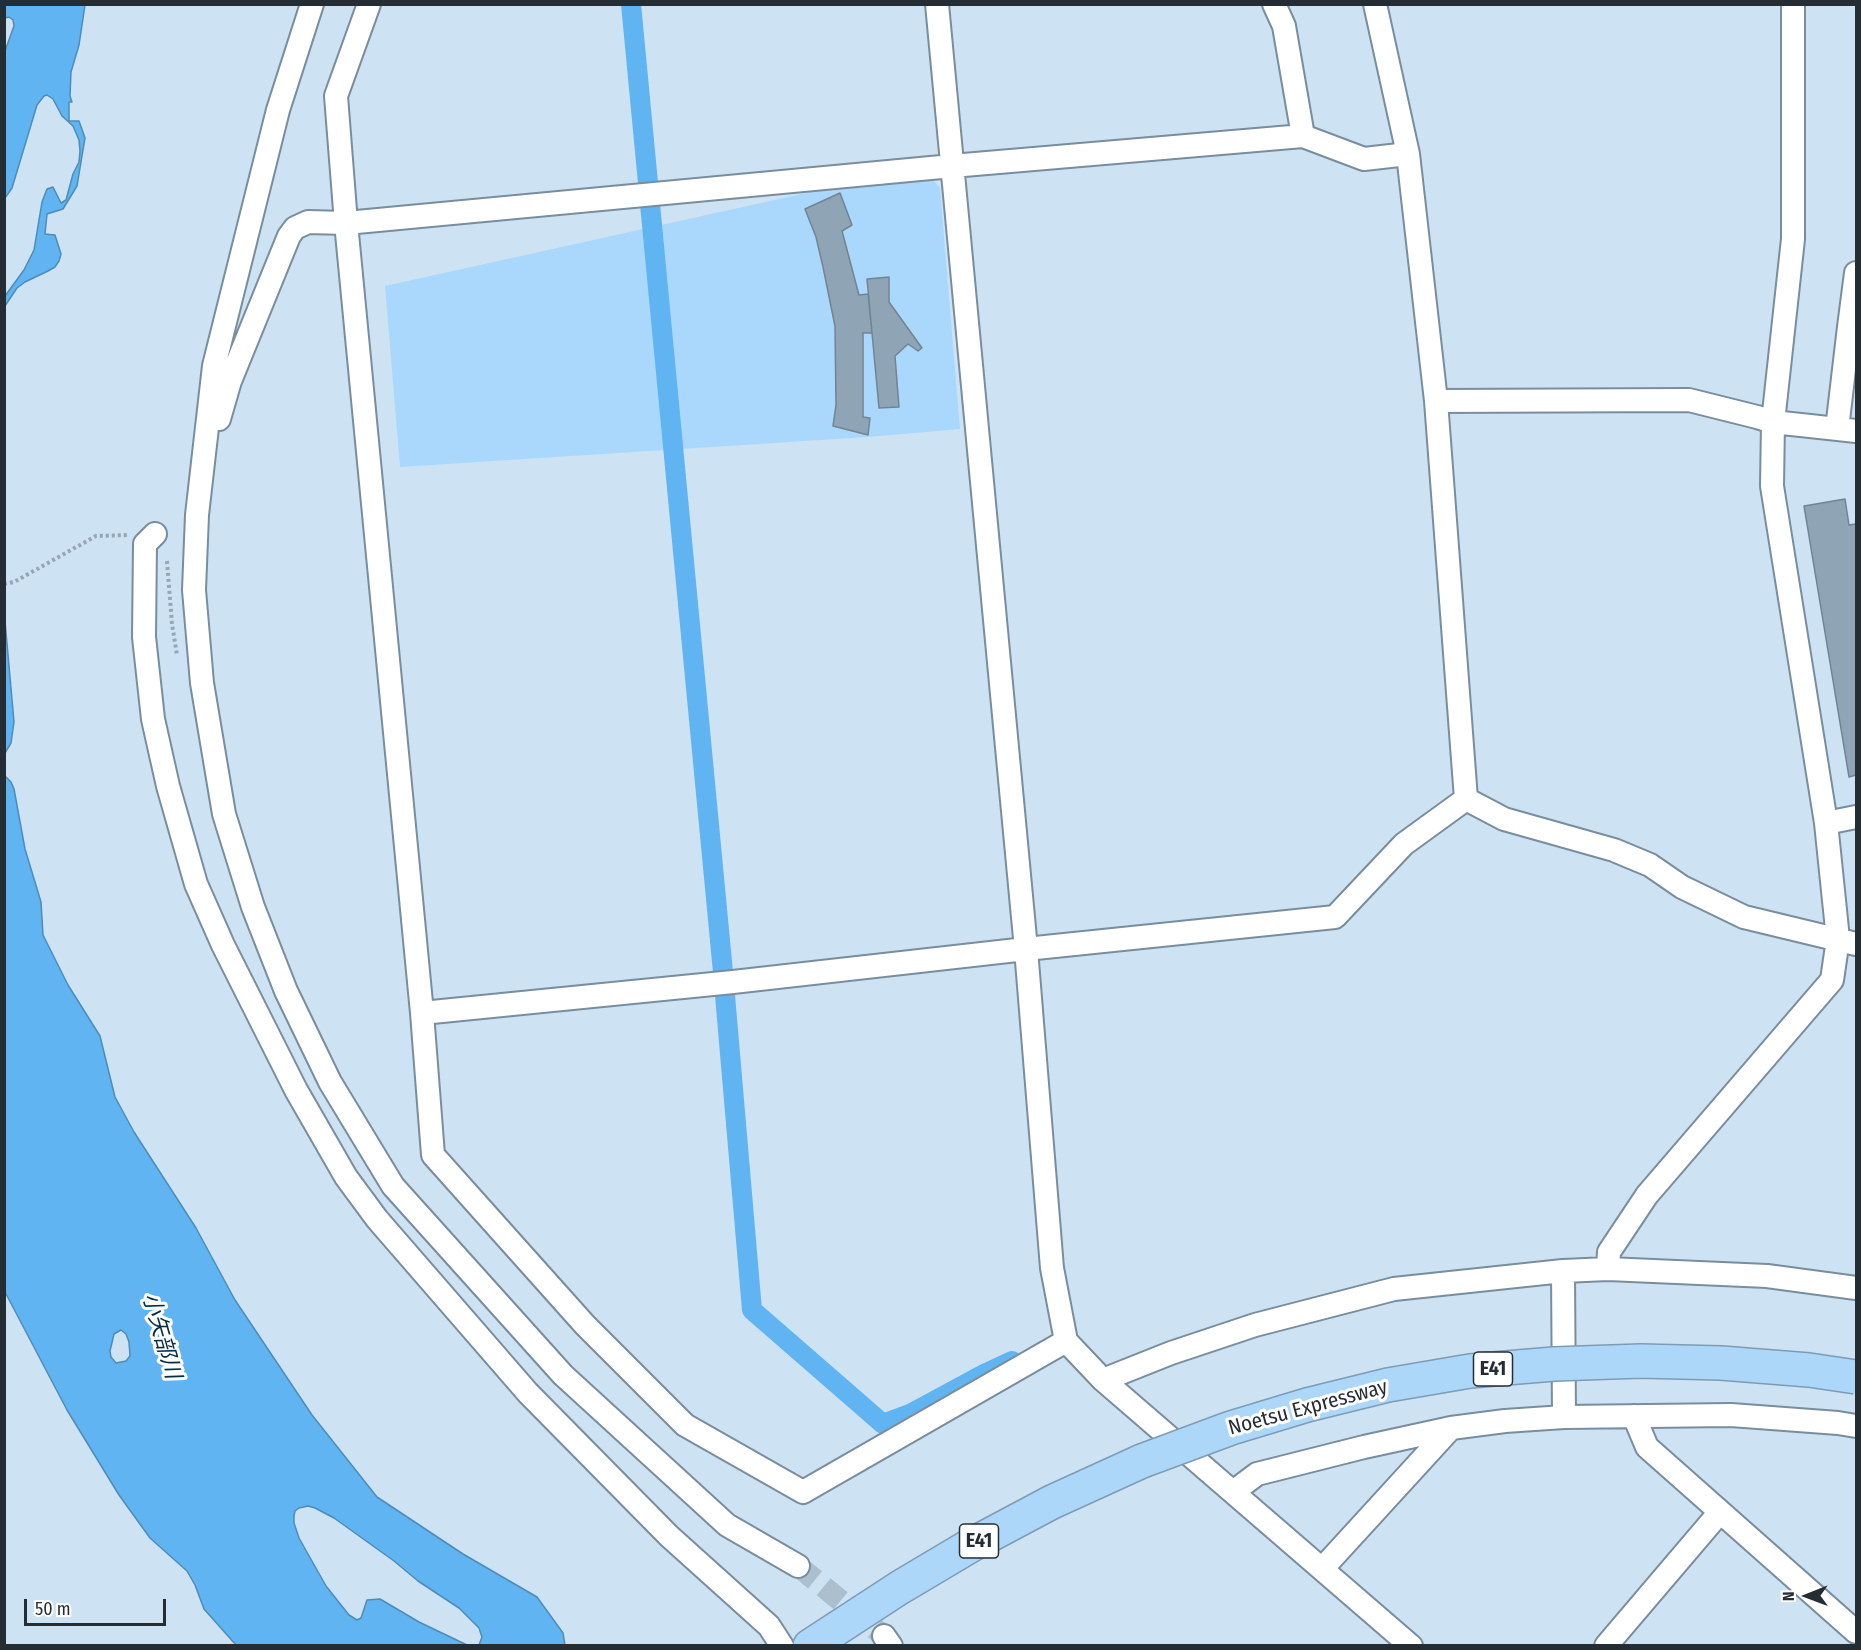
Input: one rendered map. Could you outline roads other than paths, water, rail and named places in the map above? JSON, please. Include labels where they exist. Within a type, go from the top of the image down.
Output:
[{"type":"highway","name":"Noetsu Expressway","points":[[817,1640],[973,1544],[1052,1503],[1142,1461],[1231,1428],[1307,1405],[1388,1385],[1470,1371],[1554,1364],[1641,1361],[1721,1363],[1809,1370],[1857,1377]]},
{"type":"street","points":[[312,4],[278,110],[226,312],[214,366],[197,515],[194,590],[202,683],[224,814],[261,928],[286,991],[330,1082],[393,1185],[563,1375],[727,1525],[798,1566]]},
{"type":"street","points":[[369,4],[336,96],[346,223],[422,1013],[433,1155],[585,1324],[685,1425],[803,1492],[1066,1341]]},
{"type":"street","points":[[937,4],[952,166],[951,248],[973,301],[960,348],[1026,949],[1052,1268],[1066,1341],[1103,1380],[1411,1646]]},
{"type":"street","points":[[1274,4],[1284,26],[1303,136]]},
{"type":"street","points":[[1375,4],[1408,154],[1436,400],[1466,799]]},
{"type":"street","points":[[1608,1269],[1609,1252],[1647,1195],[1832,980],[1847,941],[1772,486],[1773,422],[1794,239],[1793,4]]},
{"type":"street","points":[[207,433],[218,423],[230,381],[289,236],[295,228],[308,222],[346,223],[952,166],[1303,136],[1364,159],[1408,154]]},
{"type":"street","points":[[1436,400],[1689,400],[1773,422],[1847,430],[1857,273]]},
{"type":"street","points":[[155,534],[145,544],[144,637],[153,719],[168,786],[196,884],[223,945],[307,1109],[346,1177],[377,1219],[528,1393],[669,1536],[769,1626],[782,1646]]},
{"type":"street","points":[[422,1013],[1335,917],[1404,844],[1466,799]]},
{"type":"street","points":[[1466,799],[1504,819],[1614,850],[1650,865],[1682,887],[1744,917],[1847,941]]},
{"type":"street","points":[[1826,823],[1857,817]]},
{"type":"street","points":[[1103,1380],[1171,1353],[1255,1325],[1394,1288],[1563,1271],[1608,1269],[1767,1276],[1857,1288]]},
{"type":"street","points":[[1563,1271],[1564,1417]]},
{"type":"street","points":[[1233,1492],[1257,1474],[1451,1428],[1564,1417],[1731,1415],[1857,1426]]},
{"type":"street","points":[[1634,1416],[1647,1447],[1857,1632]]},
{"type":"street","points":[[1322,1569],[1451,1428]]},
{"type":"street","points":[[1606,1646],[1720,1512]]},
{"type":"water","points":[[5,4],[85,5],[79,45],[71,72],[72,102],[69,102],[69,121],[79,121],[85,138],[77,186],[63,209],[47,214],[45,234],[55,235],[61,254],[59,261],[55,267],[17,288],[5,306],[5,296],[24,270],[34,250],[42,202],[47,189],[53,187],[61,203],[66,200],[79,162],[80,151],[79,140],[73,126],[62,116],[53,99],[47,95],[44,96],[37,105],[12,188],[5,198],[5,51],[14,26],[13,20],[9,17],[5,18]]},
{"type":"water","points":[[4,610],[14,722],[11,743],[5,753]]},
{"type":"water","name":"小矢部川","points":[[5,776],[14,789],[25,849],[41,902],[43,935],[68,985],[100,1036],[115,1097],[134,1132],[196,1228],[235,1300],[312,1415],[377,1497],[463,1554],[537,1597],[563,1633],[565,1645],[479,1645],[482,1637],[479,1628],[459,1608],[418,1581],[334,1518],[308,1506],[295,1511],[294,1523],[299,1538],[326,1586],[349,1615],[357,1620],[361,1618],[367,1600],[380,1599],[419,1622],[467,1645],[236,1645],[204,1609],[187,1571],[150,1538],[119,1495],[67,1410],[5,1292]],"holes":[[[121,1330],[126,1334],[130,1356],[126,1361],[116,1363],[110,1351],[114,1334]]]},
{"type":"waterway","points":[[631,4],[723,972],[752,1310],[883,1424],[910,1414],[1012,1361]]},
{"type":"tunnel","points":[[798,1566],[884,1636]]}]
